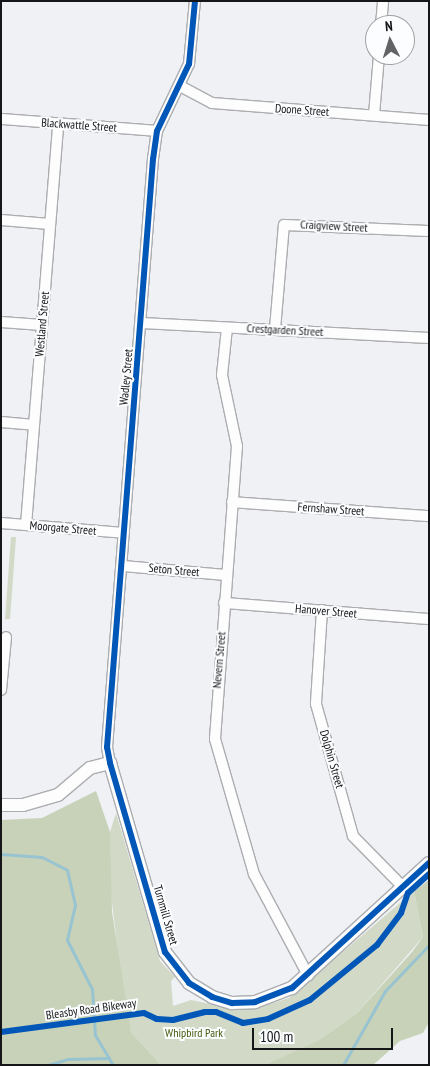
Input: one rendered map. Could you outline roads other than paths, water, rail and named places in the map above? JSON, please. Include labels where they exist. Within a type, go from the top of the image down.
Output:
[{"type":"street","name":"Wadley Street","points":[[110,763],[107,747],[157,130],[189,64],[195,1]]},
{"type":"street","points":[[382,15],[383,1]]},
{"type":"street","points":[[374,115],[378,65]]},
{"type":"street","name":"Doone Street","points":[[180,86],[212,103],[429,120]]},
{"type":"street","name":"Blackwattle Street","points":[[1,119],[157,130]]},
{"type":"street","name":"Westland Street","points":[[26,525],[58,124]]},
{"type":"street","points":[[1,220],[50,224]]},
{"type":"street","name":"Craigview Street","points":[[275,329],[284,225],[429,231]]},
{"type":"street","points":[[1,322],[42,325]]},
{"type":"street","name":"Crestgarden Street","points":[[142,323],[429,338]]},
{"type":"street","name":"Nevern Street","points":[[227,328],[222,375],[236,431],[215,739],[254,874],[308,975]]},
{"type":"street","points":[[1,422],[34,425]]},
{"type":"street","name":"Fernshaw Street","points":[[232,502],[429,516]]},
{"type":"street","name":"Moorgate Street","points":[[1,523],[124,533]]},
{"type":"street","name":"Seton Street","points":[[122,566],[226,575]]},
{"type":"street","name":"Hanover Street","points":[[224,603],[429,619]]},
{"type":"street","name":"Dolphin Street","points":[[322,610],[316,704],[353,836],[402,886]]},
{"type":"street","points":[[1,690],[6,636]]},
{"type":"street","points":[[1,805],[23,805],[58,795],[90,768],[110,763]]},
{"type":"street","name":"Turnmill Street","points":[[110,763],[165,952],[177,972],[200,991],[232,1003],[255,1002],[273,997],[292,988],[429,863]]},
{"type":"waterway","points":[[1,854],[42,857],[67,870],[75,905],[67,940],[92,989],[95,1035],[113,1065]]},
{"type":"waterway","points":[[343,1065],[385,991],[429,945]]},
{"type":"waterway","points":[[48,1065],[68,1059],[109,1058]]},
{"type":"park label","name":"Whipbird Park","points":[[194,1033]]}]
